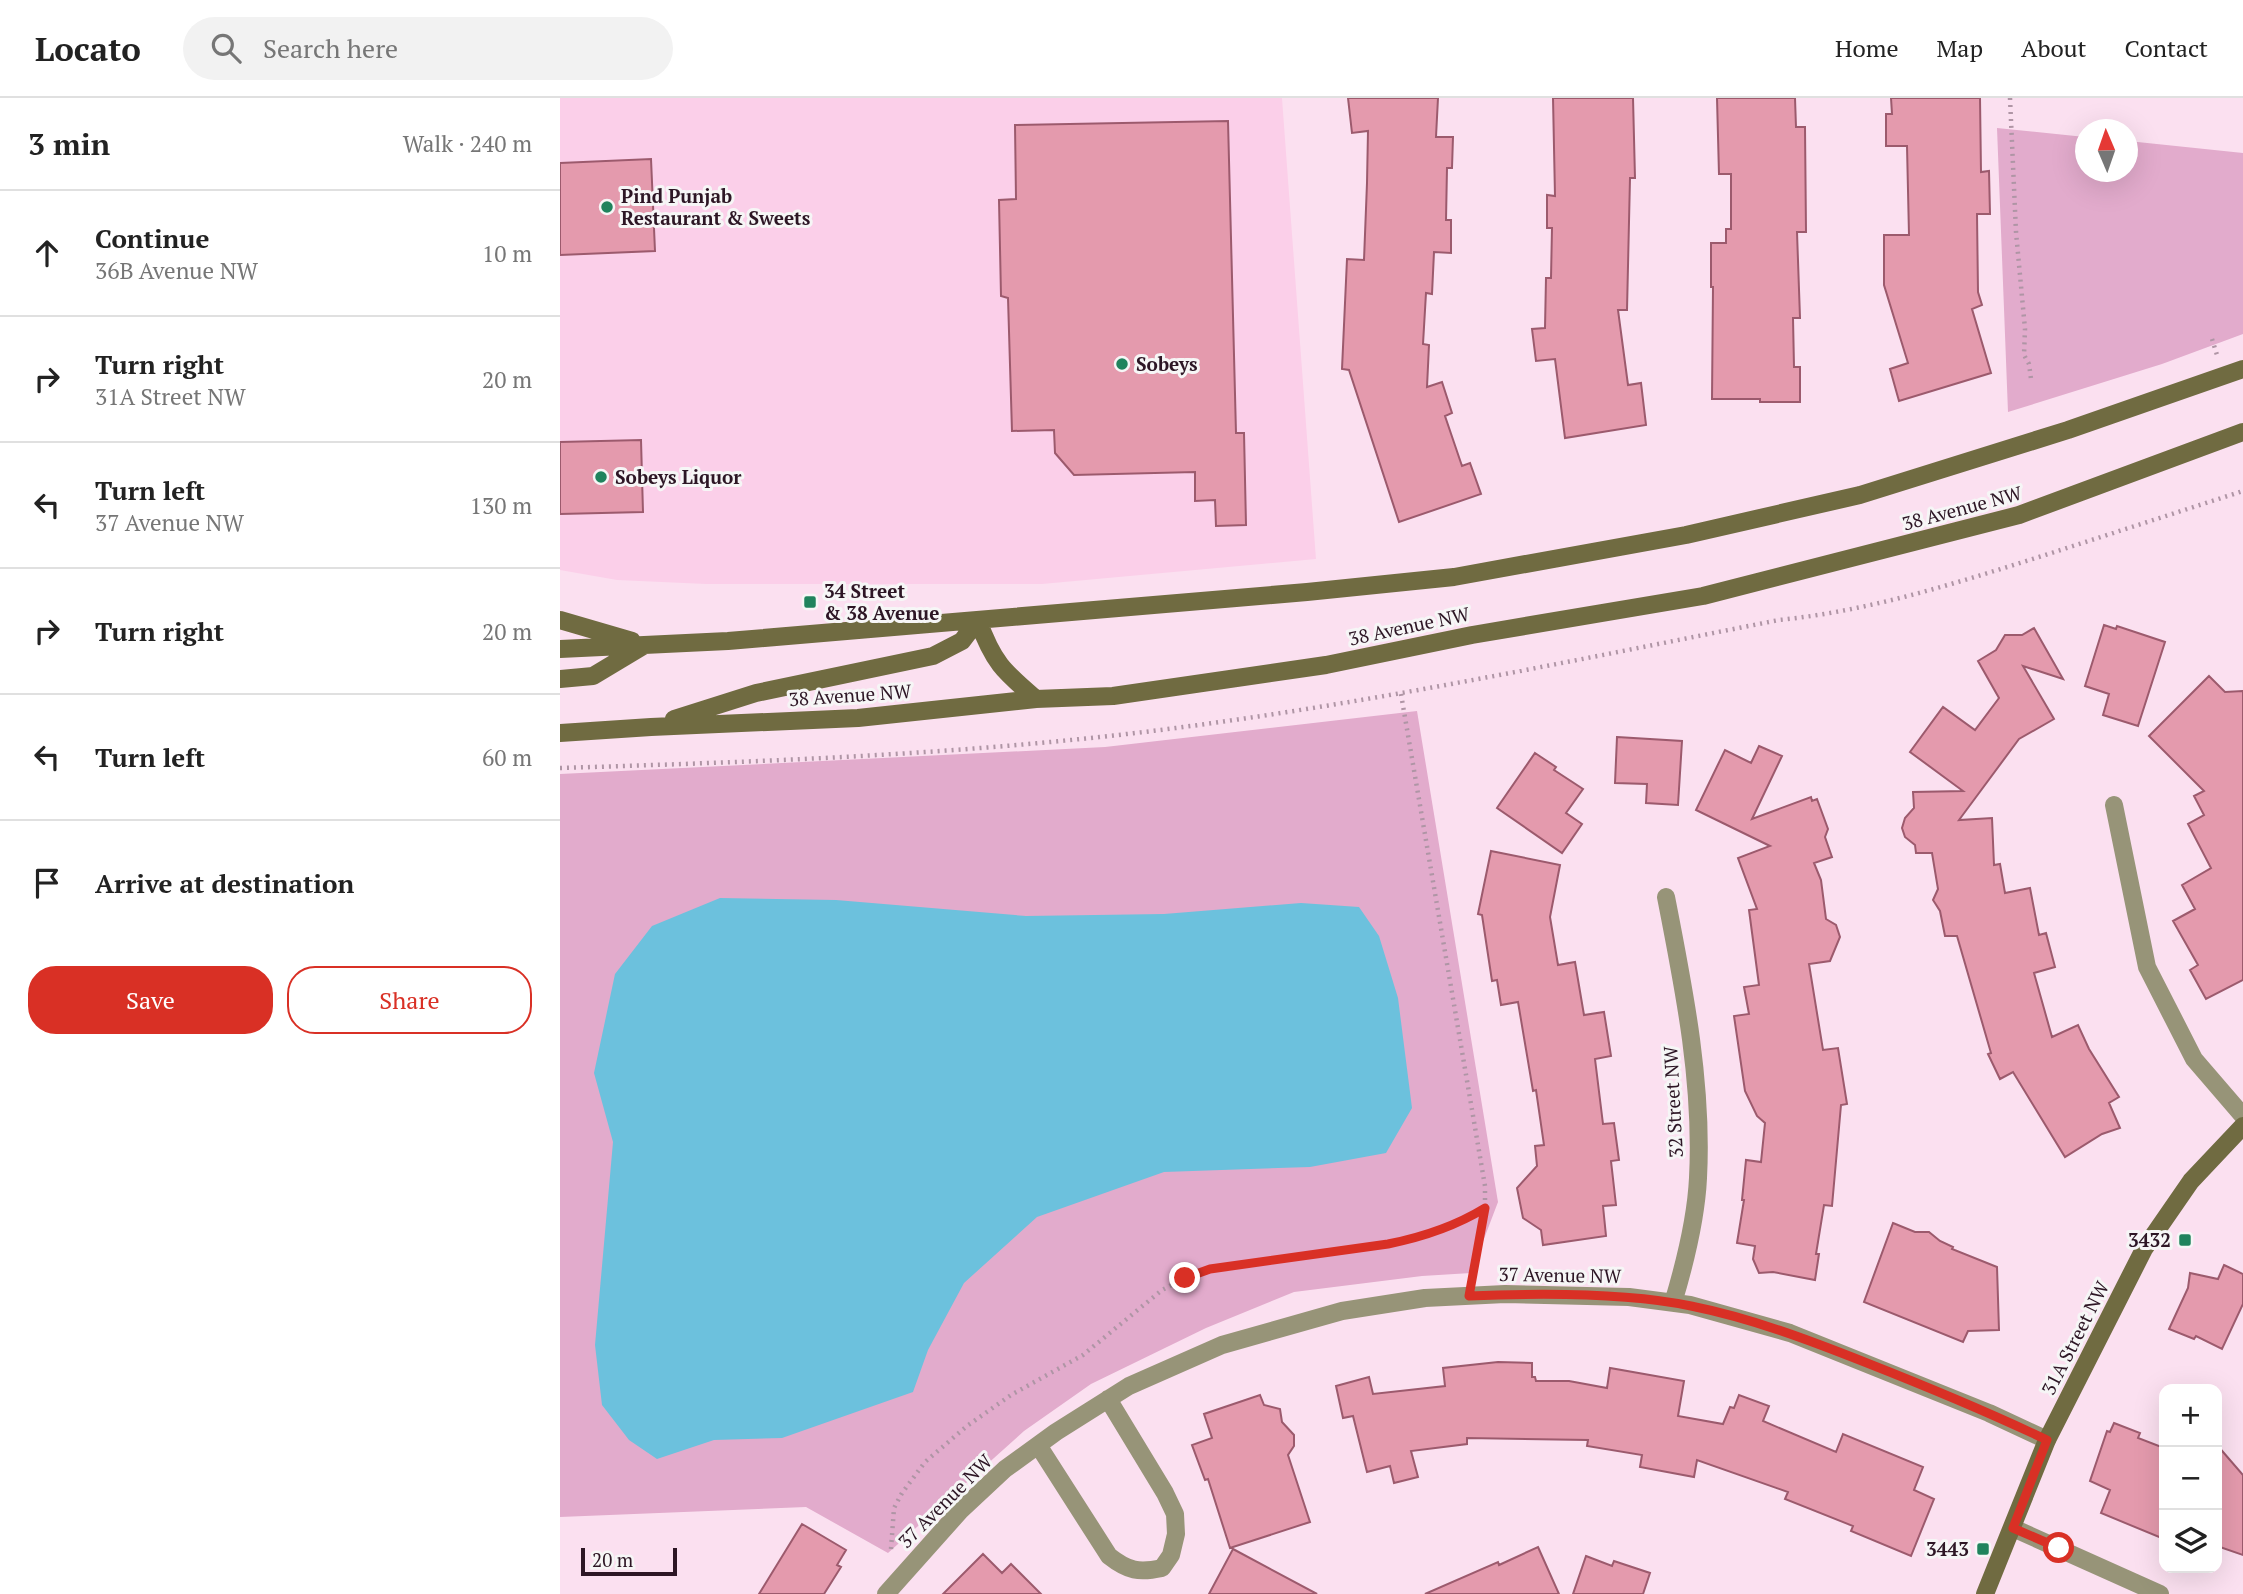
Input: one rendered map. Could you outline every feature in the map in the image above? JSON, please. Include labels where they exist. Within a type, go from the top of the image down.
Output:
[{"type":"main road","name":"38 Avenue NW","points":[[560,649],[728,641],[1454,577],[1686,535],[1860,495],[2068,430],[2243,369]]},
{"type":"main road","name":"38 Avenue NW","points":[[560,733],[858,718],[1036,699],[1113,695],[1326,665],[1472,635],[1703,596],[2020,516],[2243,432]]},
{"type":"main road","points":[[560,620],[646,645]]},
{"type":"main road","points":[[978,620],[989,650],[1006,673],[1036,699]]},
{"type":"main road","points":[[650,727],[756,694],[933,656],[961,641],[978,620]]},
{"type":"main road","points":[[560,679],[593,676],[646,645]]},
{"type":"main road","name":"31A Street NW","points":[[1985,1594],[2047,1440],[2144,1249],[2191,1181],[2243,1126]]},
{"type":"street","points":[[2114,805],[2147,967],[2194,1059],[2243,1116]]},
{"type":"street","name":"32 Street NW","points":[[1666,897],[1688,1015],[1699,1129],[1698,1180],[1683,1269],[1673,1303]]},
{"type":"street","name":"37 Avenue NW","points":[[887,1593],[960,1511],[1005,1469],[1129,1386],[1222,1345],[1342,1311],[1425,1298],[1505,1294],[1629,1297],[1690,1306],[1790,1333],[1989,1413],[2047,1440]]},
{"type":"street","points":[[1038,1445],[1109,1556],[1122,1566],[1143,1572],[1162,1568],[1171,1555],[1176,1534],[1175,1514],[1108,1399]]},
{"type":"street","points":[[2013,1528],[2160,1594]]},
{"type":"path","points":[[2010,98],[2016,232],[2025,329],[2024,355],[2029,364],[2031,379]]},
{"type":"path","points":[[2212,339],[2218,355]]},
{"type":"path","points":[[1401,694],[1485,1186],[1485,1208],[1469,1296]]},
{"type":"path","points":[[560,768],[598,767]]},
{"type":"path","points":[[887,1593],[894,1508],[925,1462],[967,1426],[1011,1395],[1083,1354],[1162,1290],[1210,1269],[1411,1239],[1458,1224],[1485,1208]]},
{"type":"shaded area","points":[[560,98],[1282,98],[1316,559],[1042,584],[706,584],[617,580],[560,570]]},
{"type":"shaded area","points":[[1997,128],[2075,136],[2075,182],[2138,182],[2138,142],[2243,153],[2243,334],[2162,364],[2008,412]]},
{"type":"shaded area","points":[[1417,711],[1498,1202],[1471,1273],[1422,1276],[1294,1292],[1206,1328],[1091,1384],[1024,1431],[888,1553],[806,1507],[560,1517],[560,774],[1105,747]]},
{"type":"water","points":[[720,898],[836,900],[1026,916],[1164,914],[1301,903],[1359,907],[1379,936],[1398,998],[1412,1108],[1386,1153],[1310,1167],[1164,1172],[1037,1217],[964,1283],[928,1350],[913,1392],[782,1438],[714,1440],[657,1459],[629,1440],[602,1405],[595,1345],[613,1142],[594,1073],[615,974],[652,926]]},
{"type":"building","points":[[1348,98],[1438,98],[1436,137],[1453,137],[1452,168],[1447,168],[1446,220],[1451,220],[1451,253],[1434,252],[1432,294],[1426,293],[1423,344],[1429,345],[1427,387],[1442,382],[1452,413],[1445,416],[1462,466],[1470,463],[1481,494],[1399,522],[1349,370],[1342,369],[1347,259],[1364,260],[1367,183],[1368,131],[1352,133]]},
{"type":"building","points":[[1553,98],[1633,98],[1635,178],[1630,178],[1627,310],[1618,310],[1628,385],[1641,383],[1646,425],[1565,438],[1555,359],[1536,361],[1532,329],[1545,328],[1546,278],[1551,278],[1552,228],[1547,228],[1547,195],[1555,196]]},
{"type":"building","points":[[1717,98],[1795,98],[1796,127],[1805,127],[1806,232],[1797,232],[1800,318],[1793,318],[1794,367],[1800,367],[1800,402],[1712,399],[1711,243],[1726,243],[1726,229],[1731,229],[1731,174],[1719,174]]},
{"type":"building","points":[[1891,98],[1980,98],[1981,172],[1989,171],[1990,214],[1977,214],[1978,292],[1982,305],[1972,309],[1991,373],[1899,401],[1890,369],[1908,363],[1884,285],[1884,235],[1909,235],[1907,146],[1886,146],[1886,114],[1892,114]]},
{"type":"building","name":"Sobeys","points":[[1228,121],[1236,433],[1244,433],[1246,525],[1216,526],[1215,500],[1195,501],[1195,472],[1074,475],[1055,453],[1054,430],[1012,431],[1008,298],[1001,296],[999,200],[1016,199],[1015,125]]},
{"type":"building","name":"Pind Punjab Restaurant & Sweets","points":[[651,159],[655,251],[560,255],[560,163]]},
{"type":"building","name":"Sobeys Liquor","points":[[641,440],[643,512],[560,514],[560,442]]},
{"type":"building","points":[[2104,625],[2116,629],[2117,626],[2165,642],[2138,726],[2103,715],[2109,694],[2085,686]]},
{"type":"building","points":[[2034,628],[2063,679],[2023,666],[2054,719],[2019,739],[1959,820],[1992,818],[1994,865],[2000,864],[2005,893],[2030,888],[2039,935],[2046,933],[2055,967],[2034,973],[2052,1037],[2078,1025],[2089,1049],[2119,1097],[2109,1103],[2120,1128],[2102,1134],[2065,1157],[2013,1072],[2000,1079],[1988,1054],[1991,1053],[1957,936],[1945,936],[1940,911],[1933,900],[1938,889],[1932,853],[1916,853],[1915,845],[1905,837],[1902,828],[1905,818],[1914,808],[1913,792],[1963,791],[1910,752],[1943,707],[1975,730],[1999,698],[1978,661],[1996,650],[2005,635],[2022,635]]},
{"type":"building","points":[[2209,676],[2225,692],[2243,691],[2243,980],[2206,999],[2190,970],[2198,965],[2173,921],[2195,909],[2182,885],[2211,868],[2188,824],[2204,815],[2194,796],[2204,791],[2149,736]]},
{"type":"building","points":[[1617,737],[1682,741],[1678,805],[1646,803],[1647,784],[1615,783]]},
{"type":"building","points":[[1759,746],[1782,756],[1752,819],[1811,797],[1812,801],[1817,799],[1828,829],[1825,837],[1832,857],[1814,863],[1821,880],[1826,919],[1836,925],[1840,937],[1830,961],[1809,964],[1823,1050],[1838,1048],[1847,1104],[1841,1105],[1832,1206],[1824,1205],[1816,1254],[1819,1254],[1815,1280],[1773,1272],[1759,1273],[1753,1259],[1755,1246],[1737,1243],[1744,1200],[1746,1160],[1761,1162],[1765,1123],[1757,1116],[1745,1091],[1734,1016],[1749,1014],[1744,987],[1759,985],[1749,910],[1757,909],[1738,858],[1770,846],[1696,810],[1725,750],[1751,763]]},
{"type":"building","points":[[1535,753],[1556,767],[1554,770],[1583,789],[1566,813],[1582,824],[1562,853],[1497,808]]},
{"type":"building","points":[[1491,851],[1560,865],[1550,917],[1558,965],[1575,962],[1584,1015],[1604,1012],[1611,1056],[1595,1059],[1603,1124],[1614,1123],[1619,1160],[1611,1161],[1616,1205],[1603,1206],[1606,1236],[1543,1245],[1541,1230],[1523,1218],[1517,1188],[1537,1166],[1535,1146],[1544,1145],[1518,1002],[1501,1005],[1497,980],[1492,981],[1482,915],[1478,914]]},
{"type":"building","points":[[1893,1223],[1915,1232],[1929,1232],[1953,1247],[1952,1249],[1997,1267],[1999,1330],[1968,1331],[1963,1342],[1864,1302]]},
{"type":"building","points":[[2224,1265],[2243,1274],[2243,1304],[2222,1349],[2196,1336],[2194,1339],[2169,1329],[2188,1288],[2190,1273],[2218,1279]]},
{"type":"building","points":[[1498,1362],[1532,1363],[1532,1377],[1535,1377],[1536,1381],[1569,1381],[1607,1388],[1610,1368],[1684,1381],[1678,1416],[1723,1424],[1739,1395],[1769,1406],[1763,1421],[1836,1452],[1843,1434],[1923,1467],[1914,1490],[1934,1499],[1911,1556],[1851,1531],[1853,1526],[1785,1499],[1788,1492],[1697,1460],[1694,1477],[1640,1467],[1642,1455],[1587,1446],[1588,1440],[1467,1438],[1467,1444],[1411,1451],[1418,1477],[1394,1483],[1390,1466],[1367,1472],[1353,1416],[1343,1418],[1336,1386],[1369,1377],[1373,1394],[1445,1386],[1443,1368]]},
{"type":"building","points":[[1260,1395],[1264,1405],[1280,1409],[1282,1422],[1294,1435],[1294,1446],[1288,1455],[1310,1522],[1230,1548],[1208,1479],[1205,1480],[1192,1445],[1212,1438],[1204,1414]]},
{"type":"building","points":[[2114,1423],[2140,1433],[2138,1438],[2159,1446],[2159,1537],[2101,1513],[2110,1490],[2090,1481],[2107,1431],[2110,1432]]},
{"type":"building","points":[[2222,1451],[2243,1475],[2243,1555],[2222,1548]]},
{"type":"building","points":[[802,1524],[846,1550],[837,1565],[841,1567],[824,1594],[759,1594]]},
{"type":"building","points":[[1538,1547],[1559,1594],[1425,1594],[1498,1562],[1499,1565]]},
{"type":"building","points":[[1233,1549],[1317,1594],[1209,1594]]},
{"type":"building","points":[[983,1554],[1002,1573],[1011,1564],[1041,1594],[943,1594]]},
{"type":"building","points":[[1586,1556],[1612,1566],[1614,1561],[1650,1573],[1643,1594],[1573,1594]]},
{"type":"place","name":"Pind Punjab Restaurant & Sweets","points":[[607,207]]},
{"type":"place","name":"Sobeys","points":[[1122,364]]},
{"type":"place","name":"Sobeys Liquor","points":[[601,477]]},
{"type":"place","name":"34 Street & 38 Avenue","points":[[810,602]]},
{"type":"place","name":"3432","points":[[2185,1240]]},
{"type":"place","name":"3443","points":[[1983,1549]]},
{"type":"route","points":[[1185,1278],[1210,1269],[1411,1239],[1458,1224],[1485,1208],[1471,1273],[1469,1296],[1505,1294],[1629,1297],[1690,1306],[1790,1333],[1910,1380],[2047,1440],[2013,1528],[2059,1548]]}]
